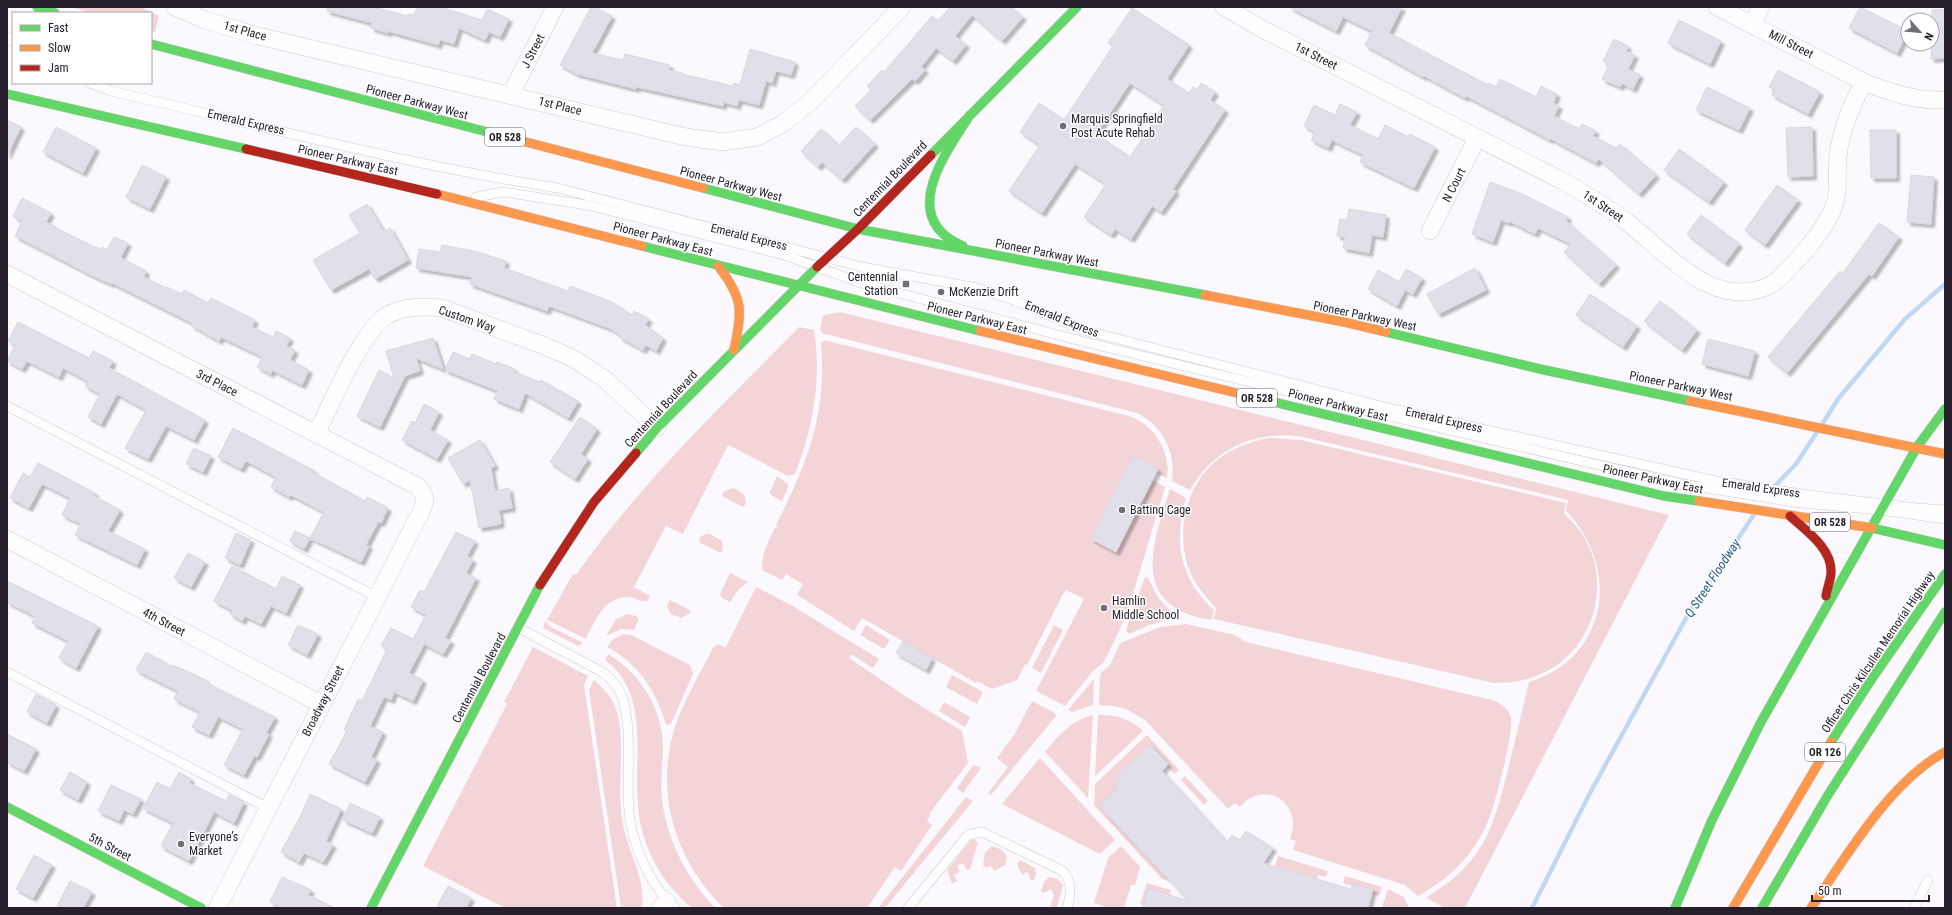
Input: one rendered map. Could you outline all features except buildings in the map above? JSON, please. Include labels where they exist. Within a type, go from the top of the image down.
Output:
[{"type":"main road","points":[[37,7],[52,12]]},
{"type":"main road","name":"Centennial Boulevard","points":[[371,908],[544,578],[594,502],[657,428],[796,286],[858,229],[1076,7]]},
{"type":"main road","name":"Pioneer Parkway West","points":[[152,44],[858,229],[1344,322],[1540,369],[1945,454]]},
{"type":"main road","name":"Pioneer Parkway East","points":[[7,94],[461,200],[796,286],[1656,494],[1871,528],[1945,545]]},
{"type":"main road","points":[[970,115],[940,165],[928,200],[930,215],[940,232],[952,242],[979,252]]},
{"type":"main road","points":[[718,266],[739,296],[740,321],[734,350]]},
{"type":"main road","points":[[1675,908],[1712,820],[1761,722],[1917,447],[1945,409]]},
{"type":"main road","points":[[1790,516],[1815,540],[1828,558],[1831,569],[1822,613]]},
{"type":"main road","name":"Officer Chris Kilcullen Memorial Highway","points":[[1733,908],[1819,762],[1871,680],[1945,574]]},
{"type":"main road","name":"OR 126","points":[[1762,908],[1798,842],[1856,747],[1945,612]]},
{"type":"main road","points":[[1811,908],[1897,791],[1920,767],[1945,752]]},
{"type":"main road","name":"5th Street","points":[[7,807],[202,908]]},
{"type":"street","name":"1st Place","points":[[175,7],[205,20],[258,36],[511,94],[686,137],[723,142],[758,137],[782,124],[809,103],[902,7]]},
{"type":"street","name":"J Street","points":[[511,94],[555,7]]},
{"type":"street","name":"1st Street","points":[[1224,7],[1264,30],[1561,180],[1600,202],[1627,222],[1697,280],[1714,288],[1734,291],[1751,291],[1773,283],[1806,252],[1833,210],[1838,188],[1838,157],[1842,131],[1864,82]]},
{"type":"street","name":"Mill Street","points":[[1717,7],[1864,82],[1888,92],[1913,98],[1945,100]]},
{"type":"street","points":[[1752,25],[1761,7]]},
{"type":"street","name":"N Court","points":[[1430,232],[1477,138]]},
{"type":"street","name":"3rd Place","points":[[7,274],[417,486],[424,494]]},
{"type":"street","name":"Custom Way","points":[[316,434],[356,353],[367,335],[386,316],[407,308],[427,306],[442,308],[545,346],[574,359],[606,380],[657,428]]},
{"type":"street","name":"Broadway Street","points":[[217,908],[423,507],[425,502],[424,494]]},
{"type":"street","name":"4th Street","points":[[7,539],[322,704]]},
{"type":"lane","name":"Emerald Express","points":[[93,84],[111,91],[413,162],[558,188],[862,267],[977,288],[1016,301],[1083,330],[1116,340],[1401,410],[1735,488],[1801,503],[1945,510]]},
{"type":"lane","name":"Emerald Express","points":[[461,200],[503,192],[587,205],[784,255],[861,282],[1092,344],[1418,423],[1681,484],[1809,495],[1945,519]]},
{"type":"lane","points":[[7,406],[377,597]]},
{"type":"lane","points":[[519,628],[604,673],[622,696],[627,720],[629,811],[632,831],[647,869],[667,906]]},
{"type":"lane","points":[[7,672],[268,808]]},
{"type":"lane","points":[[908,908],[968,836],[972,833],[982,832],[988,833],[1063,871],[1068,877],[1069,894],[1067,908]]},
{"type":"lane","points":[[1914,908],[1928,880]]},
{"type":"shaded area","points":[[72,7],[141,7],[151,12],[88,12]]},
{"type":"shaded area","points":[[152,12],[159,16],[155,32],[152,31]]},
{"type":"shaded area","points":[[840,312],[1669,515],[1465,908],[1445,908],[1426,898],[1462,871],[1484,842],[1498,808],[1529,682],[1556,670],[1576,653],[1590,632],[1598,608],[1600,583],[1595,558],[1583,533],[1566,511],[1568,500],[1303,437],[1285,436],[1268,436],[1238,445],[1211,463],[1200,475],[1190,490],[1172,481],[1172,460],[1166,441],[1154,425],[1137,413],[822,333],[820,329],[823,315]]},
{"type":"shaded area","points":[[799,327],[814,330],[817,367],[811,421],[807,439],[795,474],[788,476],[728,445],[683,534],[666,526],[634,587],[650,596],[648,601],[627,597],[612,601],[601,612],[586,639],[547,620],[573,574],[576,575],[601,541],[654,477],[711,416]]},
{"type":"shaded area","points":[[824,340],[1129,416],[1146,426],[1159,440],[1166,458],[1168,468],[1167,478],[1156,473],[1158,469],[1133,457],[1091,539],[1116,552],[1153,480],[1165,487],[1127,614],[1104,662],[1092,672],[1065,706],[1036,691],[1084,599],[1066,590],[1027,665],[1025,664],[1017,680],[992,689],[977,681],[976,683],[862,618],[854,631],[797,595],[803,584],[786,574],[782,580],[762,570],[766,548],[797,481],[818,416],[822,370],[821,344]]},
{"type":"shaded area","points":[[1269,438],[1301,440],[1566,503],[1564,513],[1582,534],[1591,552],[1596,571],[1597,591],[1594,610],[1588,628],[1577,645],[1564,660],[1547,671],[1534,677],[1521,680],[1494,683],[1214,619],[1216,608],[1197,585],[1186,560],[1183,527],[1186,510],[1200,479],[1211,466],[1224,455],[1240,446]]},
{"type":"shaded area","points":[[777,476],[788,484],[788,488],[782,501],[771,495],[770,492]]},
{"type":"shaded area","points":[[733,488],[744,495],[746,500],[745,506],[743,507],[722,496],[723,492]]},
{"type":"shaded area","points":[[1170,489],[1186,498],[1180,530],[1182,559],[1193,586],[1214,610],[1212,620],[1185,613],[1168,603],[1158,590],[1153,574],[1155,540]]},
{"type":"shaded area","points":[[705,534],[710,534],[722,541],[723,548],[721,553],[699,542],[700,537]]},
{"type":"shaded area","points":[[730,573],[748,582],[739,589],[730,602],[722,598],[720,594]]},
{"type":"shaded area","points":[[1145,577],[1148,578],[1159,599],[1173,613],[1171,619],[1149,625],[1129,634],[1126,630]]},
{"type":"shaded area","points":[[756,587],[791,605],[879,659],[873,668],[851,654],[849,658],[905,696],[962,731],[968,763],[929,814],[930,815],[927,821],[932,825],[901,871],[895,867],[867,908],[724,908],[707,890],[693,870],[682,849],[674,826],[669,803],[667,779],[669,754],[674,730],[687,699],[713,648],[717,644],[726,647]]},
{"type":"shaded area","points":[[670,600],[690,610],[690,613],[681,618],[671,614],[667,606]]},
{"type":"shaded area","points":[[628,614],[636,616],[639,619],[634,630],[621,629],[606,636],[616,619]]},
{"type":"shaded area","points":[[546,621],[549,626],[583,643],[578,646],[545,629],[543,627]]},
{"type":"shaded area","points":[[1186,624],[1235,635],[1246,642],[1492,700],[1504,707],[1511,718],[1510,737],[1492,811],[1478,840],[1460,865],[1433,887],[1418,896],[1405,885],[1293,850],[1296,841],[1290,839],[1293,826],[1292,815],[1287,805],[1280,799],[1270,795],[1260,795],[1250,799],[1240,807],[1235,803],[1228,809],[1145,720],[1126,709],[1114,706],[1099,705],[1100,674],[1110,665],[1120,644],[1160,627]]},
{"type":"shaded area","points":[[866,625],[890,640],[884,649],[860,635]]},
{"type":"shaded area","points":[[1054,625],[1063,630],[1041,673],[1032,668]]},
{"type":"shaded area","points":[[623,634],[631,635],[690,665],[693,674],[671,724],[666,725],[652,690],[637,670],[628,661],[607,647],[612,640]]},
{"type":"shaded area","points":[[533,647],[588,676],[584,685],[617,908],[505,908],[423,866],[507,704],[504,702]]},
{"type":"shaded area","points":[[608,654],[631,672],[648,694],[655,707],[662,735],[662,800],[670,835],[689,874],[705,897],[715,908],[692,908],[679,896],[661,874],[648,848],[643,835],[638,806],[637,727],[634,708],[629,690],[619,674],[605,660]]},
{"type":"shaded area","points":[[952,675],[983,692],[977,704],[946,687]]},
{"type":"shaded area","points":[[1094,679],[1093,705],[1072,712],[1068,710]]},
{"type":"shaded area","points":[[594,680],[608,694],[617,712],[620,725],[621,811],[626,836],[642,886],[642,908],[621,908],[589,690]]},
{"type":"shaded area","points":[[1032,701],[1055,713],[1056,716],[991,795],[988,793],[1008,767],[997,758],[1014,735]]},
{"type":"shaded area","points":[[944,702],[970,717],[965,727],[939,711]]},
{"type":"shaded area","points":[[1093,715],[1088,798],[1045,752],[1060,734],[1071,725]]},
{"type":"shaded area","points":[[1098,715],[1117,716],[1128,720],[1143,731],[1095,776]]},
{"type":"shaded area","points":[[1147,735],[1179,770],[1174,774],[1167,766],[1168,764],[1150,745],[1117,775],[1121,779],[1115,784],[1118,787],[1099,806],[1165,876],[1174,882],[1162,879],[1094,805],[1095,784]]},
{"type":"shaded area","points":[[1040,758],[1115,840],[1100,854],[1002,804]]},
{"type":"shaded area","points":[[973,765],[981,768],[963,793],[957,788]]},
{"type":"shaded area","points":[[1185,776],[1208,801],[1204,805],[1181,780]]},
{"type":"shaded area","points":[[966,797],[973,801],[885,908],[878,908]]},
{"type":"shaded area","points":[[974,839],[978,843],[970,869],[967,870],[963,863],[957,866],[960,872],[954,875],[957,881],[952,884],[947,870],[971,840]]},
{"type":"shaded area","points":[[1121,846],[1140,867],[1135,885],[1131,885],[1124,908],[1109,908],[1094,903],[1108,858]]},
{"type":"shaded area","points":[[991,847],[1000,849],[1007,857],[1005,865],[994,871],[991,866],[986,868],[983,865],[985,853]]},
{"type":"shaded area","points":[[1278,856],[1328,871],[1326,877],[1318,875],[1317,879],[1275,866]]},
{"type":"shaded area","points":[[1020,860],[1035,868],[1036,874],[1034,880],[1031,880],[1027,872],[1022,875],[1017,864]]},
{"type":"shaded area","points":[[1345,876],[1382,887],[1379,896],[1372,894],[1373,889],[1353,883],[1352,886],[1343,883]]},
{"type":"shaded area","points":[[1049,877],[1058,879],[1063,885],[1057,908],[1050,908],[1054,895],[1051,889],[1043,893],[1041,891],[1044,882]]},
{"type":"shaded area","points":[[1147,883],[1171,890],[1169,895],[1143,905],[1140,904]]},
{"type":"shaded area","points":[[1388,889],[1404,897],[1409,908],[1382,908]]},
{"type":"waterway","name":"Q Street Floodway","points":[[1823,423],[1838,399],[1905,319],[1945,284]]},
{"type":"waterway","name":"Q Street Floodway","points":[[1772,489],[1796,464],[1817,432]]},
{"type":"waterway","name":"Q Street Floodway","points":[[1532,908],[1590,793],[1690,611],[1753,516]]},
{"type":"traffic: fast","points":[[37,7],[52,12]]},
{"type":"traffic: fast","points":[[931,155],[1077,7]]},
{"type":"traffic: fast","points":[[152,44],[495,134]]},
{"type":"traffic: fast","points":[[7,94],[246,149]]},
{"type":"traffic: fast","points":[[963,246],[943,234],[933,219],[930,203],[932,185],[939,166],[970,115]]},
{"type":"traffic: fast","points":[[703,188],[858,229],[1205,295]]},
{"type":"traffic: fast","points":[[642,246],[980,331]]},
{"type":"traffic: fast","points":[[636,453],[657,428],[817,267]]},
{"type":"traffic: fast","points":[[1386,332],[1540,369],[1690,401]]},
{"type":"traffic: fast","points":[[1245,395],[1664,496],[1699,501]]},
{"type":"traffic: fast","points":[[1675,908],[1712,820],[1761,722],[1917,447],[1945,409]]},
{"type":"traffic: fast","points":[[1872,528],[1945,545]]},
{"type":"traffic: fast","points":[[1831,742],[1871,680],[1945,574]]},
{"type":"traffic: fast","points":[[371,908],[540,585]]},
{"type":"traffic: fast","points":[[1762,908],[1828,795],[1945,612]]},
{"type":"traffic: fast","points":[[7,807],[201,908]]},
{"type":"traffic: slow","points":[[495,134],[703,188]]},
{"type":"traffic: slow","points":[[437,194],[642,246]]},
{"type":"traffic: slow","points":[[718,266],[733,287],[739,305],[739,325],[734,350]]},
{"type":"traffic: slow","points":[[1205,295],[1344,322],[1386,332]]},
{"type":"traffic: slow","points":[[980,331],[1245,395]]},
{"type":"traffic: slow","points":[[1690,401],[1945,454]]},
{"type":"traffic: slow","points":[[1699,501],[1872,528]]},
{"type":"traffic: slow","points":[[1733,908],[1831,742]]},
{"type":"traffic: slow","points":[[1811,908],[1854,844],[1888,801],[1906,781],[1925,765],[1945,752]]},
{"type":"traffic: jam","points":[[246,149],[437,194]]},
{"type":"traffic: jam","points":[[817,267],[858,229],[931,155]]},
{"type":"traffic: jam","points":[[540,585],[594,502],[636,453]]},
{"type":"traffic: jam","points":[[1790,516],[1816,540],[1827,555],[1831,572],[1826,596]]},
{"type":"place","name":"Marquis Springfield Post Acute Rehab","points":[[1063,126]]},
{"type":"place","name":"Centennial Station","points":[[906,284]]},
{"type":"place","name":"McKenzie Drift","points":[[941,292]]},
{"type":"place","name":"Batting Cage","points":[[1122,510]]},
{"type":"place","name":"Hamlin Middle School","points":[[1104,608]]},
{"type":"place","name":"Everyone’s Market","points":[[181,844]]}]
